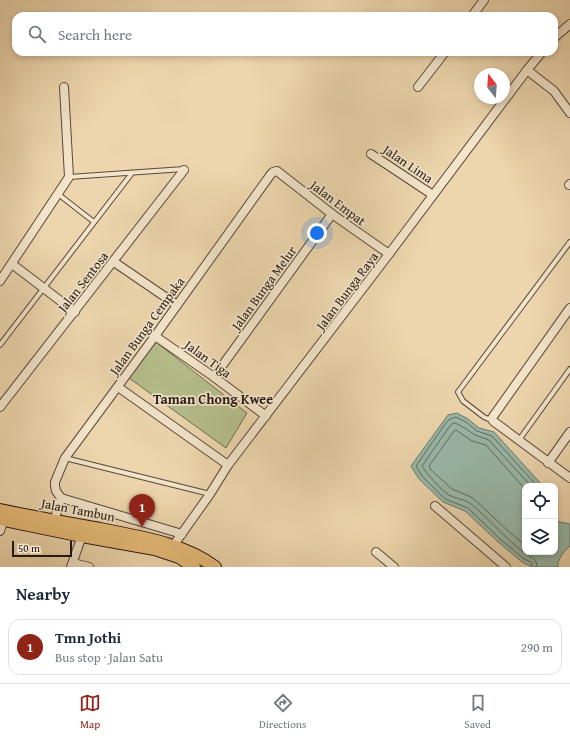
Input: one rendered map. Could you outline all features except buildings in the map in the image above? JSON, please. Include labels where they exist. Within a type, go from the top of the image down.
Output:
[{"type":"main road","name":"Jalan Tambun","points":[[2,515],[84,531],[155,549],[179,557],[194,567]]},
{"type":"main road","name":"Jalan Tambun","points":[[84,531],[146,538],[174,546],[207,561],[215,567]]},
{"type":"street","points":[[475,12],[484,0]]},
{"type":"street","points":[[558,34],[570,24]]},
{"type":"street","points":[[418,87],[442,56]]},
{"type":"street","name":"Jalan Bunga Raya","points":[[174,546],[228,465],[539,56]]},
{"type":"street","points":[[527,70],[554,91],[570,113]]},
{"type":"street","points":[[0,281],[69,177],[64,87]]},
{"type":"street","name":"Jalan Lima","points":[[371,154],[433,195]]},
{"type":"street","name":"Jalan Sentosa","points":[[0,407],[184,170]]},
{"type":"street","name":"Jalan Empat","points":[[273,172],[277,171],[332,214],[389,254]]},
{"type":"street","name":"Jalan Bunga Cempaka","points":[[61,498],[54,486],[65,458],[273,172]]},
{"type":"street","name":"Jalan Bunga Melur","points":[[214,377],[332,214]]},
{"type":"street","points":[[114,262],[176,305]]},
{"type":"street","points":[[12,264],[75,312]]},
{"type":"street","points":[[570,308],[492,416],[493,421],[570,478]]},
{"type":"street","name":"Jalan Tiga","points":[[155,336],[214,377],[266,416]]},
{"type":"street","points":[[118,387],[228,465]]},
{"type":"street","points":[[548,463],[570,432]]},
{"type":"street","points":[[54,525],[61,498],[182,534]]},
{"type":"street","points":[[435,506],[506,567]]},
{"type":"street","points":[[0,531],[2,515]]},
{"type":"street","points":[[84,531],[72,565],[89,567]]},
{"type":"street","points":[[376,552],[394,567]]},
{"type":"lane","points":[[69,177],[184,170]]},
{"type":"lane","points":[[0,345],[132,173]]},
{"type":"lane","points":[[58,194],[94,222]]},
{"type":"lane","points":[[493,421],[484,417],[463,401],[458,392],[570,242]]},
{"type":"lane","points":[[519,440],[570,369]]},
{"type":"lane","points":[[65,458],[210,494]]},
{"type":"green space","points":[[156,342],[247,413],[226,448],[129,378]]},
{"type":"water","points":[[457,413],[468,419],[479,428],[494,432],[540,483],[522,483],[522,555],[558,555],[558,522],[570,524],[570,546],[561,556],[558,567],[532,567],[522,562],[465,511],[443,502],[419,479],[411,466],[448,415]]},
{"type":"place","name":"Tmn Jothi","points":[[142,527]]},
{"type":"district","name":"Taman Chong Kwee","points":[[213,399]]}]
